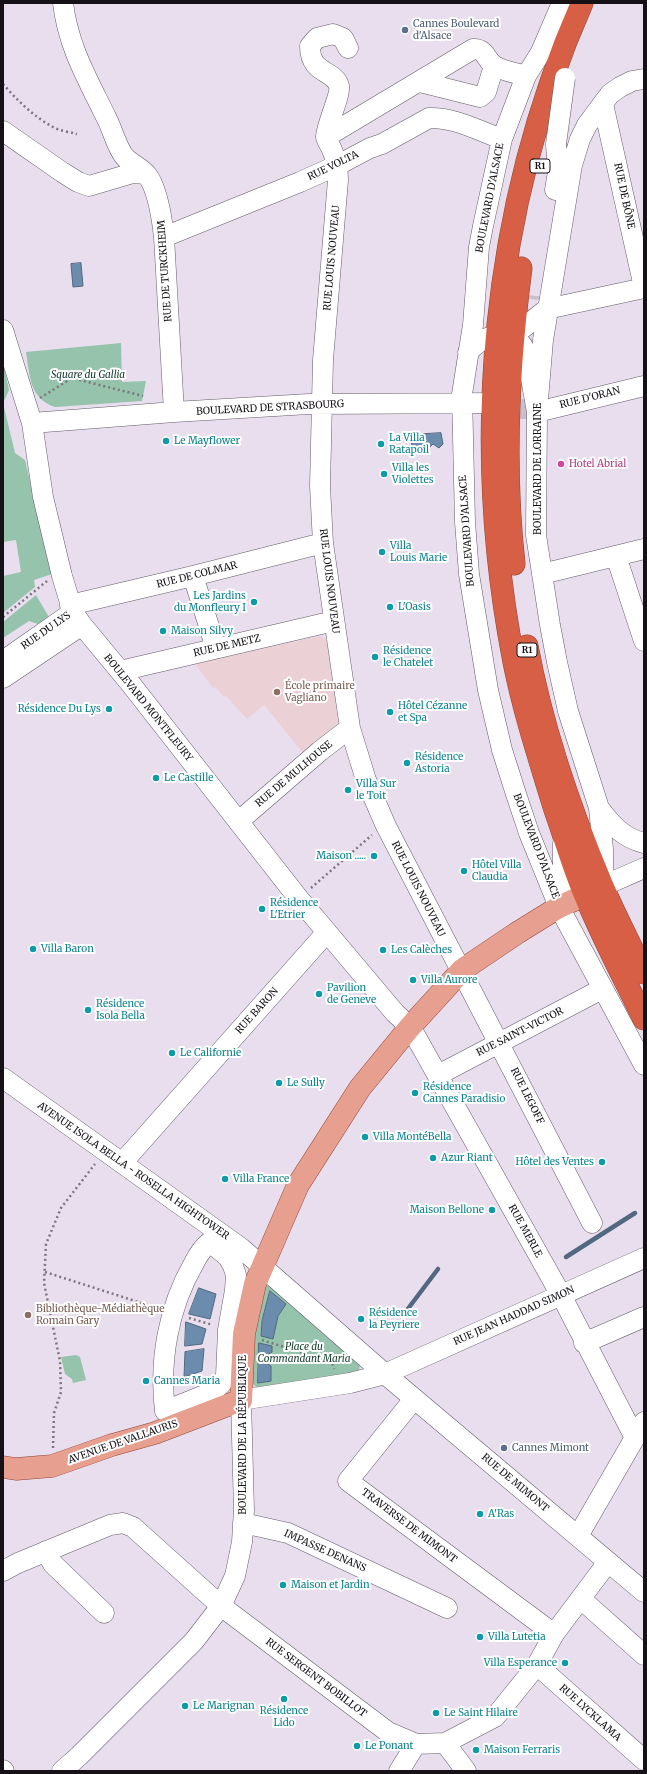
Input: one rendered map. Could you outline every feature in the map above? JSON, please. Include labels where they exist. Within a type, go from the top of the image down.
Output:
[{"type":"highway","name":"R1","points":[[562,831],[523,700],[508,627],[496,537],[493,494],[509,245],[527,160],[554,73],[582,3]]},
{"type":"highway","name":"R1","points":[[504,336],[539,167],[566,78],[597,3]]},
{"type":"highway","name":"R1","points":[[500,403],[508,466],[512,544],[518,594],[528,654],[539,699],[559,767],[584,839],[594,890],[644,1019]]},
{"type":"highway","points":[[562,831],[594,890]]},
{"type":"highway","name":"R1","points":[[594,890],[644,973]]},
{"type":"main road","name":"BOULEVARD DE LA RÉPUBLIQUE","points":[[241,1400],[244,1334],[252,1295],[262,1265],[298,1185],[360,1088],[410,1027],[462,970],[510,937],[559,907],[594,890]]},
{"type":"main road","name":"AVENUE DE VALLAURIS","points":[[3,1467],[16,1469],[52,1466],[155,1432],[241,1400]]},
{"type":"street","points":[[63,3],[66,24],[74,52],[95,98],[106,117],[122,154],[146,174]]},
{"type":"street","name":"BOULEVARD D'ALSACE","points":[[562,3],[541,52],[526,76],[502,140],[479,247],[473,325],[466,362],[462,404],[462,474],[469,574],[488,690],[502,750],[531,840],[559,907],[644,1065]]},
{"type":"street","points":[[338,165],[326,137],[334,104],[339,93],[339,85],[333,78],[316,66],[313,62],[310,54],[310,46],[317,38],[333,34],[343,38],[348,48]]},
{"type":"street","points":[[326,137],[473,49],[482,51],[494,66],[526,76]]},
{"type":"street","points":[[420,82],[480,97],[486,92],[494,66]]},
{"type":"street","points":[[562,157],[566,78]]},
{"type":"street","points":[[562,157],[584,132],[610,94],[632,81],[644,79]]},
{"type":"street","name":"RUE DE BÔNE","points":[[603,104],[644,288]]},
{"type":"street","name":"RUE VOLTA","points":[[164,237],[338,165],[429,118],[449,120],[502,140]]},
{"type":"street","points":[[3,131],[67,175],[78,182],[89,186],[133,173],[146,174]]},
{"type":"street","name":"BOULEVARD DE LORRAINE","points":[[562,157],[557,181],[542,303],[525,489],[536,535],[551,632],[568,711],[599,808],[603,849],[594,890]]},
{"type":"street","name":"RUE LOUIS NOUVEAU","points":[[338,165],[338,185],[323,360],[320,486],[323,543],[350,728],[366,780],[386,826],[462,970]]},
{"type":"street","name":"RUE DE TURCKHEIM","points":[[146,174],[156,197],[164,237],[173,408]]},
{"type":"street","points":[[432,403],[451,387],[480,341],[504,336],[542,303],[644,288]]},
{"type":"street","name":"BOULEVARD MONTFLEURY","points":[[3,330],[32,423],[43,497],[62,576],[75,614],[299,899],[395,1014],[410,1027]]},
{"type":"street","points":[[504,336],[522,345],[527,356],[531,415]]},
{"type":"street","points":[[466,362],[477,393],[500,403]]},
{"type":"street","name":"RUE D'ORAN","points":[[531,415],[644,386]]},
{"type":"street","name":"BOULEVARD DE STRASBOURG","points":[[32,423],[173,408],[322,404],[500,403]]},
{"type":"street","name":"RUE DE COLMAR","points":[[75,614],[193,576],[323,543]]},
{"type":"street","points":[[542,574],[644,549]]},
{"type":"street","points":[[616,556],[644,641]]},
{"type":"street","points":[[193,576],[216,648]]},
{"type":"street","name":"RUE DU LYS","points":[[3,678],[16,658],[75,614]]},
{"type":"street","name":"RUE DE METZ","points":[[120,672],[334,621]]},
{"type":"street","name":"RUE DE MULHOUSE","points":[[238,822],[320,751],[350,728]]},
{"type":"street","points":[[599,808],[620,832],[632,840],[644,843]]},
{"type":"street","points":[[559,907],[563,870],[562,831]]},
{"type":"street","name":"BOULEVARD DE LA RÉPUBLIQUE","points":[[594,890],[644,868]]},
{"type":"street","name":"RUE BARON","points":[[122,1163],[327,932]]},
{"type":"street","name":"RUE LEGOFF","points":[[462,970],[592,1223]]},
{"type":"street","name":"RUE SAINT-VICTOR","points":[[438,1075],[602,989]]},
{"type":"street","name":"RUE MERLE","points":[[410,1027],[561,1295],[584,1343],[639,1430]]},
{"type":"street","name":"AVENUE ISOLA BELLA - ROSELLA HIGHTOWER","points":[[3,1078],[167,1194],[262,1265]]},
{"type":"street","points":[[210,1242],[228,1257],[236,1275],[228,1330],[226,1376],[222,1384],[212,1392],[165,1411],[163,1375],[168,1332],[173,1313],[188,1274],[203,1246],[210,1242]]},
{"type":"street","name":"RUE JEAN HADDAD SIMON","points":[[385,1374],[644,1258]]},
{"type":"street","points":[[262,1265],[385,1374]]},
{"type":"street","points":[[269,1285],[277,1285],[350,1350],[360,1363],[359,1373],[353,1377],[338,1381],[263,1391],[253,1384],[251,1378],[254,1337],[255,1321],[262,1293],[269,1285]]},
{"type":"street","points":[[584,1343],[644,1317]]},
{"type":"street","points":[[241,1400],[350,1383],[385,1374]]},
{"type":"street","name":"RUE DE MIMONT","points":[[385,1374],[644,1592]]},
{"type":"street","name":"TRAVERSE DE MIMONT","points":[[414,1399],[348,1481],[554,1634]]},
{"type":"street","name":"BOULEVARD DE LA RÉPUBLIQUE","points":[[62,1771],[79,1756],[194,1641],[221,1606],[235,1576],[242,1542],[241,1400]]},
{"type":"street","points":[[578,1536],[639,1430]]},
{"type":"street","name":"IMPASSE DENANS","points":[[243,1523],[288,1533],[447,1608]]},
{"type":"street","name":"RUE SERGENT BOBILLOT","points":[[3,1571],[46,1551],[110,1525],[123,1524],[134,1527],[221,1606],[388,1732],[416,1744]]},
{"type":"street","points":[[46,1551],[54,1564],[104,1613]]},
{"type":"street","points":[[399,1771],[416,1744],[445,1743],[495,1717],[537,1665],[554,1634],[608,1562]]},
{"type":"street","points":[[581,1599],[644,1655]]},
{"type":"street","name":"RUE LYCKLAMA","points":[[537,1665],[644,1760]]},
{"type":"street","points":[[445,1743],[466,1771]]},
{"type":"path","points":[[3,84],[19,101],[42,120],[54,128],[77,134]]},
{"type":"path","points":[[40,399],[72,378],[173,408]]},
{"type":"path","points":[[3,616],[48,580],[62,576]]},
{"type":"path","points":[[299,899],[377,831],[386,826]]},
{"type":"path","points":[[52,1466],[54,1413],[61,1392],[60,1361],[44,1283],[46,1244],[61,1208],[88,1172],[106,1152]]},
{"type":"path","points":[[45,1272],[228,1330]]},
{"type":"path","points":[[254,1337],[332,1362],[338,1381]]},
{"type":"shaded area","name":"École primaire Vagliano","points":[[320,636],[327,640],[338,720],[337,724],[303,753],[264,705],[247,719],[226,696],[224,697],[215,687],[213,688],[195,664]]},
{"type":"green space","name":"Square du Gallia","points":[[121,343],[122,382],[146,381],[142,401],[55,407],[46,403],[35,392],[30,378],[26,352]]},
{"type":"green space","points":[[3,362],[9,390],[3,403]]},
{"type":"green space","points":[[3,403],[15,453],[25,460],[52,574],[34,580],[35,587],[3,613],[3,576],[21,572],[16,540],[3,542]]},
{"type":"green space","points":[[36,595],[49,617],[41,625],[29,621],[3,638],[3,622]]},
{"type":"green space","name":"Place du Commandant Maria","points":[[269,1285],[360,1363],[359,1373],[257,1388],[253,1384],[251,1378],[255,1321],[265,1287]],"holes":[[[270,1291],[285,1304],[278,1316],[275,1326],[261,1336],[262,1321]],[[272,1346],[266,1356],[266,1362],[271,1366],[258,1383],[258,1365]]]},
{"type":"green space","points":[[76,1355],[80,1357],[86,1380],[73,1383],[72,1379],[65,1374],[61,1357]]},
{"type":"water","points":[[81,263],[83,286],[73,287],[71,264]]},
{"type":"water","points":[[441,433],[443,444],[439,448],[433,444],[426,451],[412,450],[411,435]]},
{"type":"water","points":[[199,1288],[216,1294],[210,1319],[189,1314]]},
{"type":"water","points":[[270,1291],[286,1304],[278,1316],[273,1339],[261,1336],[262,1321]]},
{"type":"water","points":[[186,1322],[206,1329],[202,1344],[185,1346]]},
{"type":"water","points":[[259,1343],[272,1346],[272,1352],[266,1357],[266,1362],[271,1366],[271,1381],[258,1383]]},
{"type":"water","points":[[204,1349],[202,1371],[184,1377],[185,1352]]},
{"type":"waterway","points":[[566,1257],[635,1213]]},
{"type":"waterway","points":[[407,1310],[438,1269]]},
{"type":"tunnel","points":[[525,419],[529,351],[536,296]]},
{"type":"place","name":"Cannes Boulevard d'Alsace","points":[[405,30]]},
{"type":"place","name":"Le Mayflower","points":[[166,441]]},
{"type":"place","name":"La Villa Ratapoil","points":[[381,444]]},
{"type":"place","name":"Hotel Abrial","points":[[561,464]]},
{"type":"place","name":"Villa les Violettes","points":[[384,474]]},
{"type":"place","name":"Villa Louis Marie","points":[[382,552]]},
{"type":"place","name":"Les Jardins du Monfleury I","points":[[254,602]]},
{"type":"place","name":"L'Oasis","points":[[390,607]]},
{"type":"place","name":"Maison Silvy","points":[[163,631]]},
{"type":"place","name":"Résidence le Chatelet","points":[[375,657]]},
{"type":"place","name":"École primaire Vagliano","points":[[277,692]]},
{"type":"place","name":"Résidence Du Lys","points":[[109,709]]},
{"type":"place","name":"Hôtel Cézanne et Spa","points":[[390,712]]},
{"type":"place","name":"Résidence Astoria","points":[[407,763]]},
{"type":"place","name":"Le Castille","points":[[156,778]]},
{"type":"place","name":"Villa Sur le Toit","points":[[348,790]]},
{"type":"place","name":"Maison .....","points":[[374,856]]},
{"type":"place","name":"Hôtel Villa Claudia","points":[[464,871]]},
{"type":"place","name":"Résidence L'Etrier","points":[[262,909]]},
{"type":"place","name":"Villa Baron","points":[[33,949]]},
{"type":"place","name":"Les Calèches","points":[[383,950]]},
{"type":"place","name":"Villa Aurore","points":[[413,980]]},
{"type":"place","name":"Pavilion de Geneve","points":[[319,994]]},
{"type":"place","name":"Résidence Isola Bella","points":[[88,1010]]},
{"type":"place","name":"Le Californie","points":[[172,1053]]},
{"type":"place","name":"Le Sully","points":[[279,1083]]},
{"type":"place","name":"Résidence Cannes Paradisio","points":[[415,1093]]},
{"type":"place","name":"Villa MontéBella","points":[[365,1137]]},
{"type":"place","name":"Azur Riant","points":[[433,1158]]},
{"type":"place","name":"Hôtel des Ventes","points":[[602,1162]]},
{"type":"place","name":"Villa France","points":[[225,1179]]},
{"type":"place","name":"Maison Bellone","points":[[492,1210]]},
{"type":"place","name":"Bibliothèque-Médiathèque Romain Gary","points":[[28,1315]]},
{"type":"place","name":"Résidence la Peyriere","points":[[361,1319]]},
{"type":"place","name":"Cannes Maria","points":[[146,1381]]},
{"type":"place","name":"Cannes Mimont","points":[[504,1448]]},
{"type":"place","name":"A'Ras","points":[[480,1514]]},
{"type":"place","name":"Maison et Jardin","points":[[283,1585]]},
{"type":"place","name":"Villa Lutetia","points":[[480,1637]]},
{"type":"place","name":"Villa Esperance","points":[[565,1663]]},
{"type":"place","name":"Résidence Lido","points":[[284,1699]]},
{"type":"place","name":"Le Marignan","points":[[185,1706]]},
{"type":"place","name":"Le Saint Hilaire","points":[[436,1713]]},
{"type":"place","name":"Le Ponant","points":[[357,1746]]},
{"type":"place","name":"Maison Ferraris","points":[[476,1750]]}]
